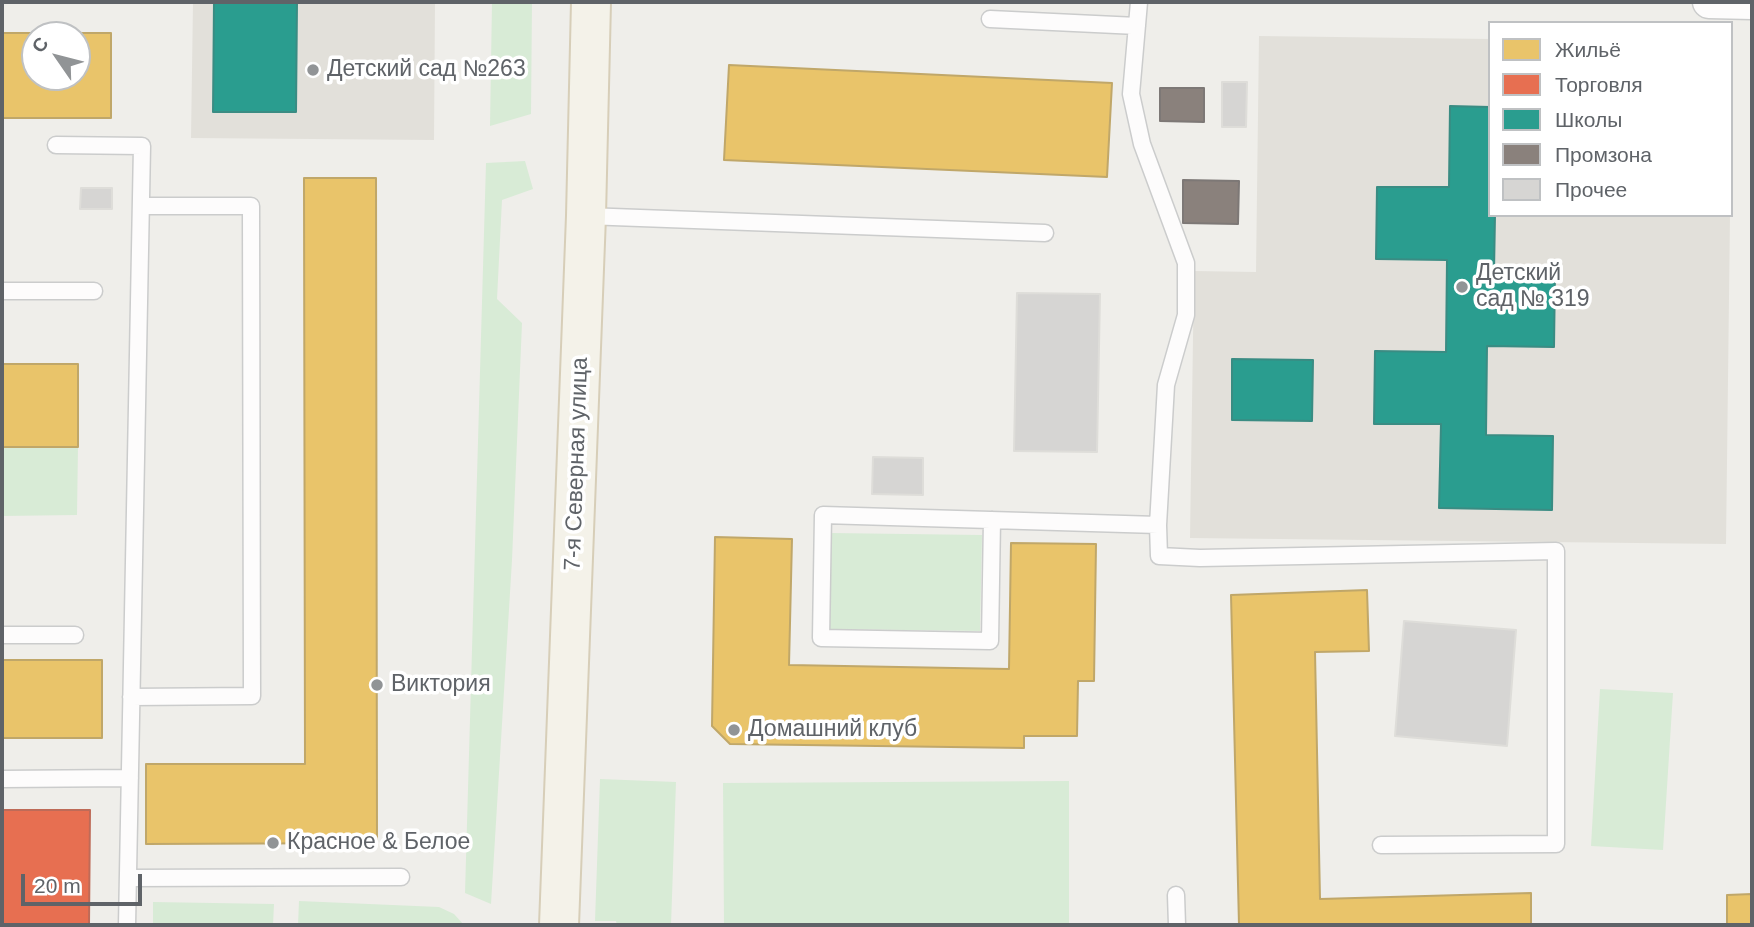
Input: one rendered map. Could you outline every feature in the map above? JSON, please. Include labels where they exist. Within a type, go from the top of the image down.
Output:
[{"type":"main road","name":"7-я Северная улица","points":[[559,925],[586,216],[591,2]]},
{"type":"street","points":[[1709,2],[1752,3]]},
{"type":"lane","points":[[1139,2],[1132,94],[1134,107],[1142,144],[1186,263],[1186,316],[1166,385],[1158,525],[1159,556],[1556,551],[1556,844],[1381,845]]},
{"type":"lane","points":[[990,19],[1137,26]]},
{"type":"lane","points":[[57,145],[142,146],[127,925]]},
{"type":"lane","points":[[131,697],[252,696],[251,206],[141,206]]},
{"type":"lane","points":[[586,216],[1045,233]]},
{"type":"lane","points":[[2,291],[94,291]]},
{"type":"lane","points":[[992,520],[990,641],[821,638],[823,515],[992,520],[1158,525]]},
{"type":"lane","points":[[2,635],[75,635]]},
{"type":"lane","points":[[2,779],[130,778]]},
{"type":"lane","points":[[128,878],[401,877]]},
{"type":"lane","points":[[1176,895],[1177,925]]},
{"type":"shaded area","name":"Детский сад №263","points":[[193,2],[435,2],[434,140],[191,138]]},
{"type":"shaded area","name":"Детский сад № 319","points":[[1259,36],[1488,39],[1488,217],[1730,217],[1726,544],[1190,538],[1194,271],[1256,272]]},
{"type":"green space","points":[[492,2],[532,2],[531,114],[490,126]]},
{"type":"green space","points":[[525,161],[533,189],[502,200],[497,299],[522,323],[512,560],[491,904],[465,893],[486,163]]},
{"type":"green space","points":[[2,447],[78,447],[77,515],[2,516]]},
{"type":"green space","points":[[830,533],[982,535],[980,631],[828,629]]},
{"type":"green space","points":[[1600,689],[1673,693],[1663,850],[1591,846]]},
{"type":"green space","points":[[600,779],[676,782],[671,925],[617,925],[616,921],[595,921]]},
{"type":"green space","points":[[1069,781],[1069,925],[724,925],[723,783]]},
{"type":"green space","points":[[299,901],[439,907],[454,914],[464,925],[298,925]]},
{"type":"green space","points":[[153,902],[274,904],[273,925],[153,925]]},
{"type":"building: Жильё","points":[[2,33],[21,33],[21,91],[91,91],[91,33],[111,33],[111,118],[2,118]]},
{"type":"building: Жильё","points":[[729,65],[1112,83],[1107,177],[724,160]]},
{"type":"building: Жильё","points":[[304,178],[376,178],[377,843],[146,844],[146,764],[305,764]]},
{"type":"building: Жильё","points":[[2,364],[78,364],[78,447],[2,447]]},
{"type":"building: Жильё","points":[[715,537],[792,539],[789,665],[1009,669],[1011,543],[1096,544],[1094,681],[1078,681],[1077,736],[1024,736],[1024,748],[730,744],[712,726]]},
{"type":"building: Жильё","points":[[1367,590],[1369,651],[1315,652],[1320,899],[1531,893],[1531,925],[1239,925],[1231,595]]},
{"type":"building: Жильё","points":[[2,660],[102,660],[102,738],[2,738]]},
{"type":"building: Жильё","points":[[1752,894],[1752,925],[1727,925],[1727,895]]},
{"type":"building: Торговля","points":[[2,810],[90,810],[89,925],[2,925]]},
{"type":"building: Школы","points":[[214,2],[297,2],[296,112],[213,112]]},
{"type":"building: Школы","points":[[1450,106],[1488,107],[1488,217],[1495,217],[1494,272],[1555,273],[1554,347],[1487,346],[1486,435],[1553,436],[1552,510],[1439,508],[1441,424],[1374,424],[1375,351],[1446,352],[1447,260],[1376,259],[1377,187],[1449,187]]},
{"type":"building: Школы","points":[[1232,359],[1313,360],[1312,421],[1232,420]]},
{"type":"building: Промзона","points":[[1160,88],[1204,88],[1204,122],[1160,121]]},
{"type":"building: Промзона","points":[[1183,180],[1239,181],[1238,224],[1183,223]]},
{"type":"building: Прочее","points":[[1222,82],[1247,82],[1246,127],[1222,127]]},
{"type":"building: Прочее","points":[[81,188],[112,188],[112,209],[80,209]]},
{"type":"building: Прочее","points":[[1017,293],[1100,294],[1097,452],[1014,451]]},
{"type":"building: Прочее","points":[[873,457],[923,458],[923,495],[872,494]]},
{"type":"building: Прочее","points":[[1404,621],[1516,630],[1507,746],[1395,736]]},
{"type":"place","name":"Детский сад №263","points":[[313,70]]},
{"type":"place","name":"Детский сад № 319","points":[[1462,287]]},
{"type":"place","name":"Виктория","points":[[377,685]]},
{"type":"place","name":"Домашний клуб","points":[[734,730]]},
{"type":"place","name":"Красное & Белое","points":[[273,843]]}]
